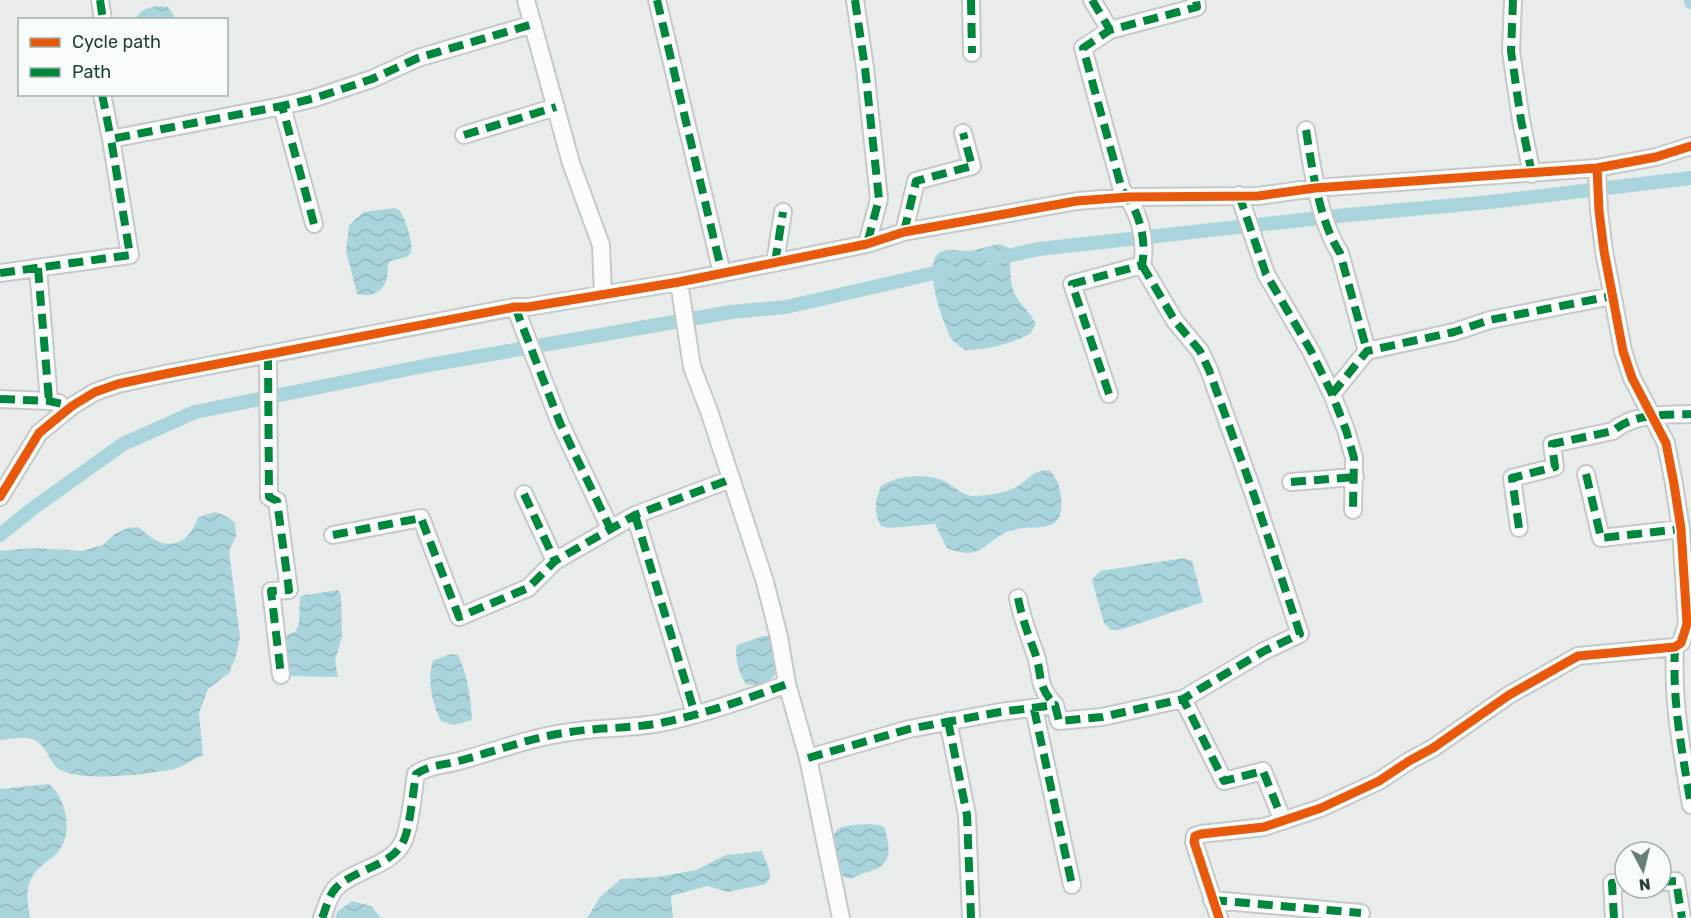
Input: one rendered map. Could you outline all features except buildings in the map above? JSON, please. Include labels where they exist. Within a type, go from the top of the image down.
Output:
[{"type":"street","points":[[100,0],[103,18]]},
{"type":"street","points":[[526,0],[555,108],[601,245],[603,294]]},
{"type":"street","points":[[657,0],[722,273]]},
{"type":"street","points":[[855,0],[879,199],[867,244]]},
{"type":"street","points":[[971,0],[972,53]]},
{"type":"street","points":[[1092,0],[1110,30]]},
{"type":"street","points":[[1018,598],[1023,623],[1036,655],[1041,685],[1046,697],[1055,705],[1059,721],[1102,717],[1183,699],[1264,651],[1300,634],[1254,495],[1209,370],[1200,351],[1175,321],[1143,259],[1139,220],[1122,190],[1083,48],[1110,30],[1197,8],[1196,0]]},
{"type":"street","points":[[1513,0],[1511,51],[1532,174]]},
{"type":"street","points":[[111,139],[315,98],[372,79],[418,58],[532,24]]},
{"type":"street","points":[[0,273],[130,255],[102,96]]},
{"type":"street","points":[[282,106],[314,224]]},
{"type":"street","points":[[464,135],[555,108]]},
{"type":"street","points":[[1306,130],[1317,193],[1334,244],[1340,253],[1367,351]]},
{"type":"street","points":[[904,232],[916,181],[972,166],[963,132]]},
{"type":"street","points":[[0,497],[39,433],[72,406],[95,392],[118,384],[268,362],[517,313],[528,307],[603,294],[681,290],[722,273],[867,244],[904,232],[1077,201],[1128,197],[1317,193],[1532,174],[1596,168],[1656,157],[1691,146]]},
{"type":"street","points":[[1219,918],[1194,842],[1195,836],[1264,827],[1321,808],[1379,781],[1433,748],[1509,695],[1578,656],[1675,647],[1681,643],[1687,624],[1681,529],[1666,443],[1632,378],[1623,351],[1600,221],[1596,168]]},
{"type":"street","points":[[1239,195],[1266,274],[1311,351],[1332,394],[1354,458],[1353,510]]},
{"type":"street","points":[[774,263],[783,212]]},
{"type":"street","points":[[1109,394],[1072,284],[1143,259]]},
{"type":"street","points":[[38,268],[49,400]]},
{"type":"street","points":[[681,290],[692,367],[709,411],[765,582],[787,684],[808,758],[841,918]]},
{"type":"street","points":[[1332,394],[1367,351],[1454,332],[1490,320],[1612,296]]},
{"type":"street","points":[[517,313],[560,423],[610,528]]},
{"type":"street","points":[[268,362],[269,497],[277,501],[289,590],[271,591],[281,675]]},
{"type":"street","points":[[0,399],[49,400],[72,406]]},
{"type":"street","points":[[1519,528],[1512,478],[1555,467],[1552,444],[1613,431],[1619,426],[1651,415],[1691,414]]},
{"type":"street","points":[[1586,474],[1601,538],[1681,529]]},
{"type":"street","points":[[1291,482],[1355,477]]},
{"type":"street","points":[[333,535],[421,518],[459,617],[528,588],[555,561],[635,515],[731,479]]},
{"type":"street","points":[[524,494],[555,561]]},
{"type":"street","points":[[635,515],[695,714]]},
{"type":"street","points":[[1675,647],[1673,682],[1675,702],[1691,805]]},
{"type":"street","points":[[322,918],[336,889],[351,877],[374,866],[399,848],[406,835],[416,774],[422,770],[568,732],[664,722],[729,705],[787,684]]},
{"type":"street","points":[[1183,699],[1224,781],[1263,771],[1283,821]]},
{"type":"street","points":[[808,758],[909,729],[1055,705]]},
{"type":"street","points":[[1034,709],[1072,885]]},
{"type":"street","points":[[948,721],[967,815],[971,918]]},
{"type":"street","points":[[1673,881],[1676,881],[1682,918]]},
{"type":"street","points":[[1613,882],[1614,918]]},
{"type":"street","points":[[1212,900],[1361,913]]},
{"type":"water","points":[[168,7],[175,18],[137,18],[145,9]]},
{"type":"water","points":[[394,208],[400,211],[410,235],[410,253],[406,257],[389,262],[387,277],[380,290],[367,295],[357,294],[346,251],[349,225],[364,212]]},
{"type":"water","points":[[999,244],[1007,247],[1009,252],[1014,292],[1036,324],[1030,334],[1014,341],[991,348],[965,350],[952,340],[943,320],[933,281],[934,259],[945,250],[970,251]]},
{"type":"water","points":[[1049,470],[1060,490],[1061,511],[1058,519],[1045,526],[1009,531],[974,552],[958,552],[947,548],[935,524],[888,528],[881,526],[877,516],[876,501],[881,486],[896,479],[914,476],[932,477],[948,483],[965,494],[978,496],[1010,490],[1035,473]]},
{"type":"water","points":[[215,512],[235,523],[236,536],[229,551],[240,637],[229,673],[208,689],[199,713],[203,755],[178,768],[163,771],[133,775],[82,776],[59,769],[43,747],[34,740],[23,738],[0,740],[0,551],[33,548],[82,551],[103,545],[115,534],[128,528],[138,527],[159,542],[175,543],[186,538],[198,517]]},
{"type":"water","points":[[1184,558],[1192,561],[1203,602],[1120,630],[1111,630],[1104,623],[1092,580],[1100,571]]},
{"type":"water","points":[[338,590],[341,595],[342,636],[335,661],[338,677],[290,676],[283,651],[287,635],[296,631],[299,623],[300,596]]},
{"type":"water","points":[[763,636],[771,638],[776,673],[763,684],[746,684],[738,665],[737,645]]},
{"type":"water","points":[[457,654],[468,686],[472,720],[454,725],[441,721],[433,699],[430,676],[433,661],[447,655]]},
{"type":"water","points":[[49,784],[64,808],[67,829],[65,838],[55,855],[32,876],[27,895],[30,918],[0,918],[0,789]]},
{"type":"water","points":[[868,824],[884,827],[888,857],[880,867],[853,878],[847,878],[836,864],[833,849],[834,836],[836,831],[842,827]]},
{"type":"water","points":[[762,851],[770,879],[765,884],[728,892],[707,886],[671,896],[673,918],[587,918],[600,897],[621,879],[658,877],[696,870],[726,855]]},
{"type":"water","points":[[352,901],[371,906],[381,918],[335,918],[338,911]]},
{"type":"waterway","points":[[993,259],[1039,249],[1347,215],[1490,202],[1691,178]]},
{"type":"waterway","points":[[0,535],[32,509],[123,444],[195,412],[429,365],[731,312],[786,307],[948,270]]},
{"type":"marked path","points":[[100,0],[103,18]]},
{"type":"marked path","points":[[657,0],[722,273]]},
{"type":"marked path","points":[[855,0],[879,199],[867,244]]},
{"type":"marked path","points":[[971,0],[972,53]]},
{"type":"marked path","points":[[1092,0],[1110,30]]},
{"type":"marked path","points":[[1109,394],[1072,284],[1142,265],[1143,245],[1137,216],[1122,190],[1083,48],[1110,30],[1197,7],[1196,0]]},
{"type":"marked path","points":[[1513,0],[1511,51],[1532,174]]},
{"type":"marked path","points":[[314,224],[282,106],[315,98],[372,79],[418,58],[533,24]]},
{"type":"marked path","points":[[102,96],[111,139]]},
{"type":"marked path","points":[[0,273],[130,255],[111,139],[282,106]]},
{"type":"marked path","points":[[464,135],[556,107]]},
{"type":"marked path","points":[[1306,130],[1322,210],[1340,253],[1367,351]]},
{"type":"marked path","points":[[904,232],[916,181],[972,166],[963,133]]},
{"type":"marked path","points":[[1239,195],[1266,274],[1311,351],[1346,430],[1354,458],[1353,510]]},
{"type":"marked path","points":[[775,263],[783,212]]},
{"type":"marked path","points":[[1142,265],[1175,321],[1200,351],[1209,370],[1254,495],[1300,634],[1264,651],[1183,699]]},
{"type":"marked path","points":[[38,268],[49,401]]},
{"type":"marked path","points":[[1332,394],[1367,351],[1454,332],[1490,320],[1612,296]]},
{"type":"marked path","points":[[515,307],[560,423],[610,528]]},
{"type":"marked path","points":[[268,355],[269,497],[277,501],[289,590],[271,591],[281,675]]},
{"type":"marked path","points":[[0,399],[49,401],[72,406]]},
{"type":"marked path","points":[[1519,528],[1512,478],[1555,467],[1552,444],[1613,431],[1621,425],[1640,418],[1691,414]]},
{"type":"marked path","points":[[1586,474],[1601,538],[1681,529]]},
{"type":"marked path","points":[[1291,482],[1355,477]]},
{"type":"marked path","points":[[333,535],[421,518],[459,617],[528,588],[555,561],[635,515],[731,479]]},
{"type":"marked path","points":[[524,494],[555,561]]},
{"type":"marked path","points":[[635,515],[695,714]]},
{"type":"marked path","points":[[1018,598],[1042,686],[1055,705]]},
{"type":"marked path","points":[[1675,647],[1676,707],[1691,805]]},
{"type":"marked path","points":[[322,918],[335,889],[343,882],[390,857],[403,842],[408,828],[416,774],[421,771],[556,734],[641,726],[681,718],[787,684]]},
{"type":"marked path","points":[[808,758],[909,729],[1000,712],[1055,705],[1059,721],[1102,717],[1183,699],[1224,781],[1263,771],[1283,821]]},
{"type":"marked path","points":[[1034,709],[1072,885]]},
{"type":"marked path","points":[[948,721],[967,815],[971,918]]},
{"type":"marked path","points":[[1673,881],[1676,881],[1682,918]]},
{"type":"marked path","points":[[1613,883],[1614,918]]},
{"type":"marked path","points":[[1212,900],[1361,913]]},
{"type":"cycle path","points":[[0,497],[39,433],[72,406],[95,392],[118,384],[165,374],[515,307],[528,307],[679,282],[867,244],[904,232],[1077,201],[1128,197],[1258,196],[1315,188],[1597,168],[1656,157],[1691,146]]},
{"type":"cycle path","points":[[1219,918],[1194,842],[1195,836],[1264,827],[1321,808],[1379,781],[1433,748],[1509,695],[1578,656],[1675,647],[1681,643],[1687,624],[1681,529],[1674,484],[1666,443],[1632,378],[1623,351],[1604,251],[1597,168]]}]
